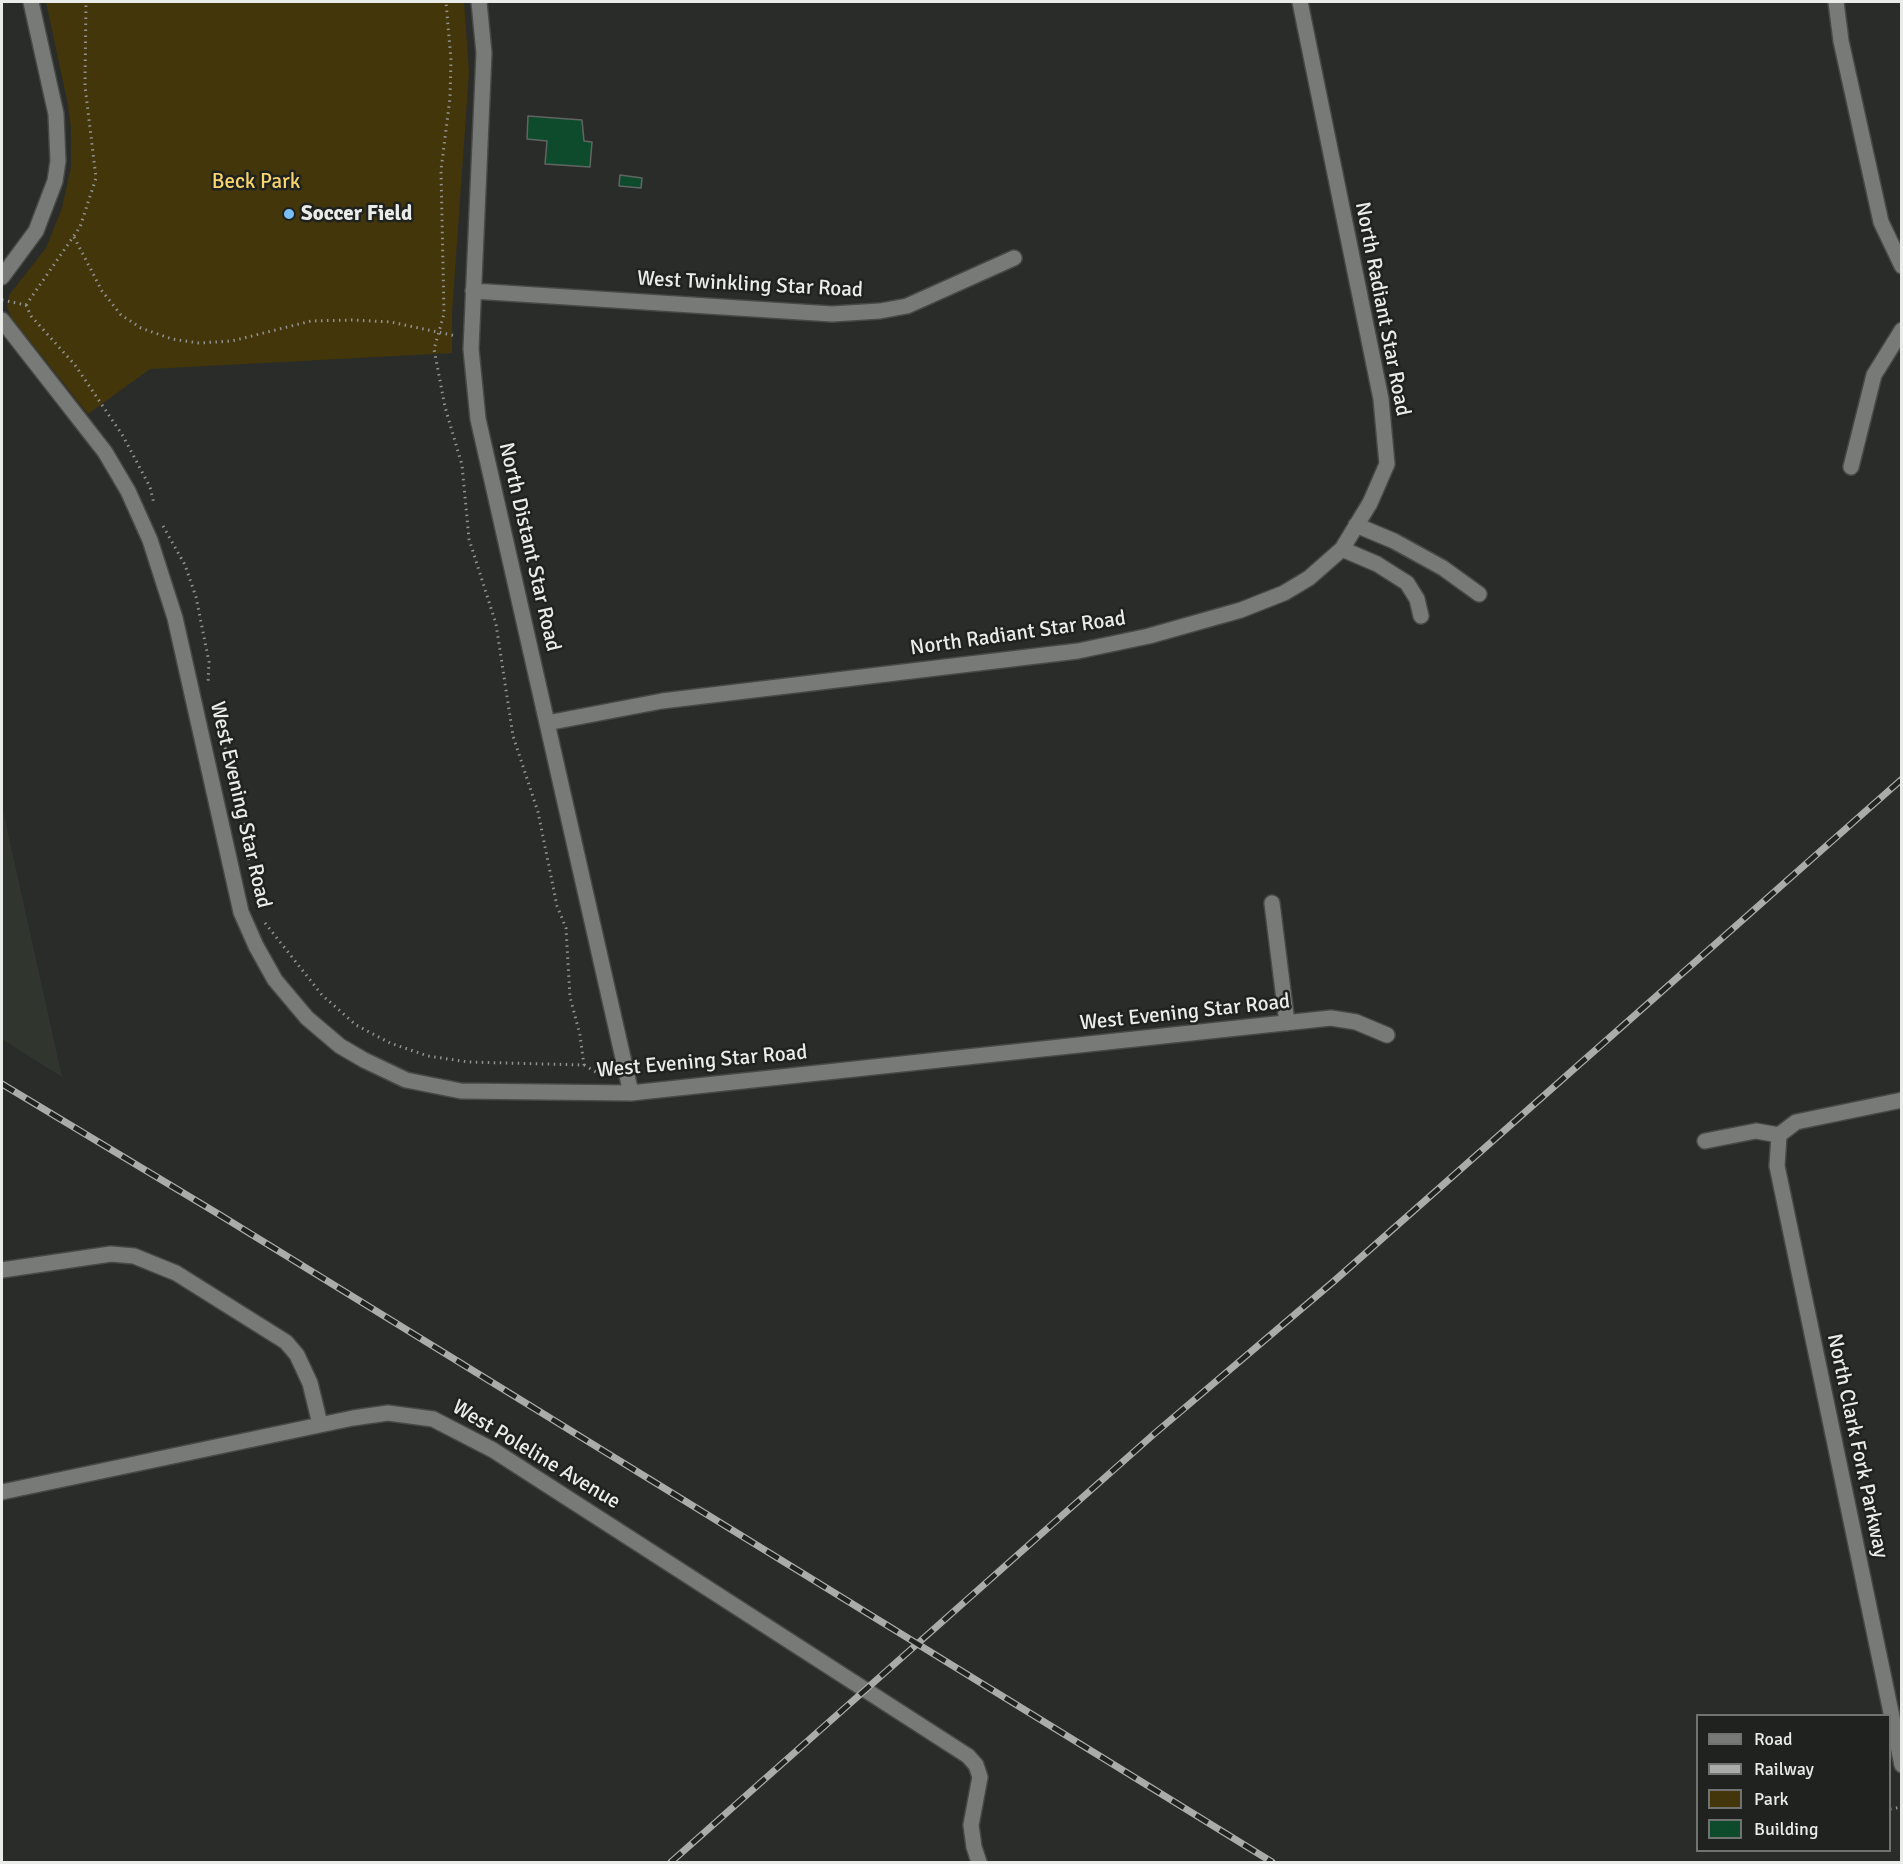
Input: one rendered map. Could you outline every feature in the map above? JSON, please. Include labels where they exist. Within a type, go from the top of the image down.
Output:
[{"type":"street","points":[[2,277],[36,231],[55,181],[58,161],[56,114],[31,2]]},
{"type":"street","name":"North Distant Star Road","points":[[479,2],[484,53],[471,340],[472,373],[478,419],[631,1093]]},
{"type":"street","name":"North Radiant Star Road","points":[[547,723],[662,701],[1078,651],[1149,636],[1241,610],[1284,593],[1309,578],[1342,549],[1387,464],[1381,399],[1300,2]]},
{"type":"street","points":[[1836,2],[1841,41],[1881,222],[1902,266]]},
{"type":"street","name":"West Twinkling Star Road","points":[[473,291],[832,314],[880,311],[907,306],[1014,258]]},
{"type":"street","name":"West Evening Star Road","points":[[2,320],[105,452],[128,491],[150,540],[175,618],[241,912],[265,964],[290,1000],[340,1046],[387,1072],[424,1084],[491,1094],[631,1093],[1331,1018],[1356,1022],[1387,1035]]},
{"type":"street","points":[[1851,467],[1874,375],[1902,330]]},
{"type":"street","points":[[1356,525],[1394,541],[1443,568],[1479,594]]},
{"type":"street","points":[[1342,549],[1377,564],[1407,583],[1417,599],[1421,616]]},
{"type":"street","points":[[1272,903],[1287,1023]]},
{"type":"street","points":[[1704,1141],[1756,1131],[1779,1135],[1796,1122],[1902,1100]]},
{"type":"street","name":"North Clark Fork Parkway","points":[[1779,1135],[1777,1166],[1902,1765]]},
{"type":"street","points":[[2,1270],[111,1254],[134,1256],[165,1268],[286,1342],[297,1355],[310,1383],[320,1424]]},
{"type":"street","name":"West Poleline Avenue","points":[[2,1492],[371,1415],[405,1414],[433,1419],[459,1430],[867,1688],[968,1756],[980,1773],[980,1786],[971,1825],[979,1863]]},
{"type":"path","points":[[26,305],[74,237],[91,198],[96,178],[85,86],[86,2]]},
{"type":"path","points":[[262,920],[322,995],[356,1025],[390,1043],[428,1056],[468,1062],[584,1065],[570,997],[566,928],[557,906],[540,821],[513,736],[496,624],[469,539],[462,465],[445,407],[434,349],[444,314],[441,170],[451,70],[446,2]]},
{"type":"path","points":[[74,237],[102,291],[121,315],[141,328],[172,339],[199,344],[232,341],[311,321],[352,320],[391,322],[438,330],[471,340]]},
{"type":"path","points":[[2,300],[26,305]]},
{"type":"path","points":[[26,305],[31,316],[75,365],[123,436],[150,487],[154,508]]},
{"type":"path","points":[[157,518],[171,537],[196,597],[209,662],[208,688]]},
{"type":"path","points":[[214,719],[238,784],[251,874]]},
{"type":"shaded area","points":[[2,806],[62,1077],[2,1039]]},
{"type":"green space","name":"Beck Park","points":[[46,2],[464,2],[469,72],[452,313],[452,353],[150,369],[88,414],[12,318],[7,307],[9,295],[46,248],[62,208],[71,167],[71,128],[68,105]]},
{"type":"building","points":[[528,116],[582,120],[584,141],[592,142],[590,167],[545,164],[547,141],[527,139]]},
{"type":"building","points":[[620,175],[642,178],[641,188],[619,186]]},
{"type":"railway","points":[[671,1862],[1154,1434],[1333,1282],[1902,779]]},
{"type":"railway","points":[[2,1084],[220,1215],[1272,1862]]},
{"type":"place","name":"Soccer Field","points":[[289,214]]}]
